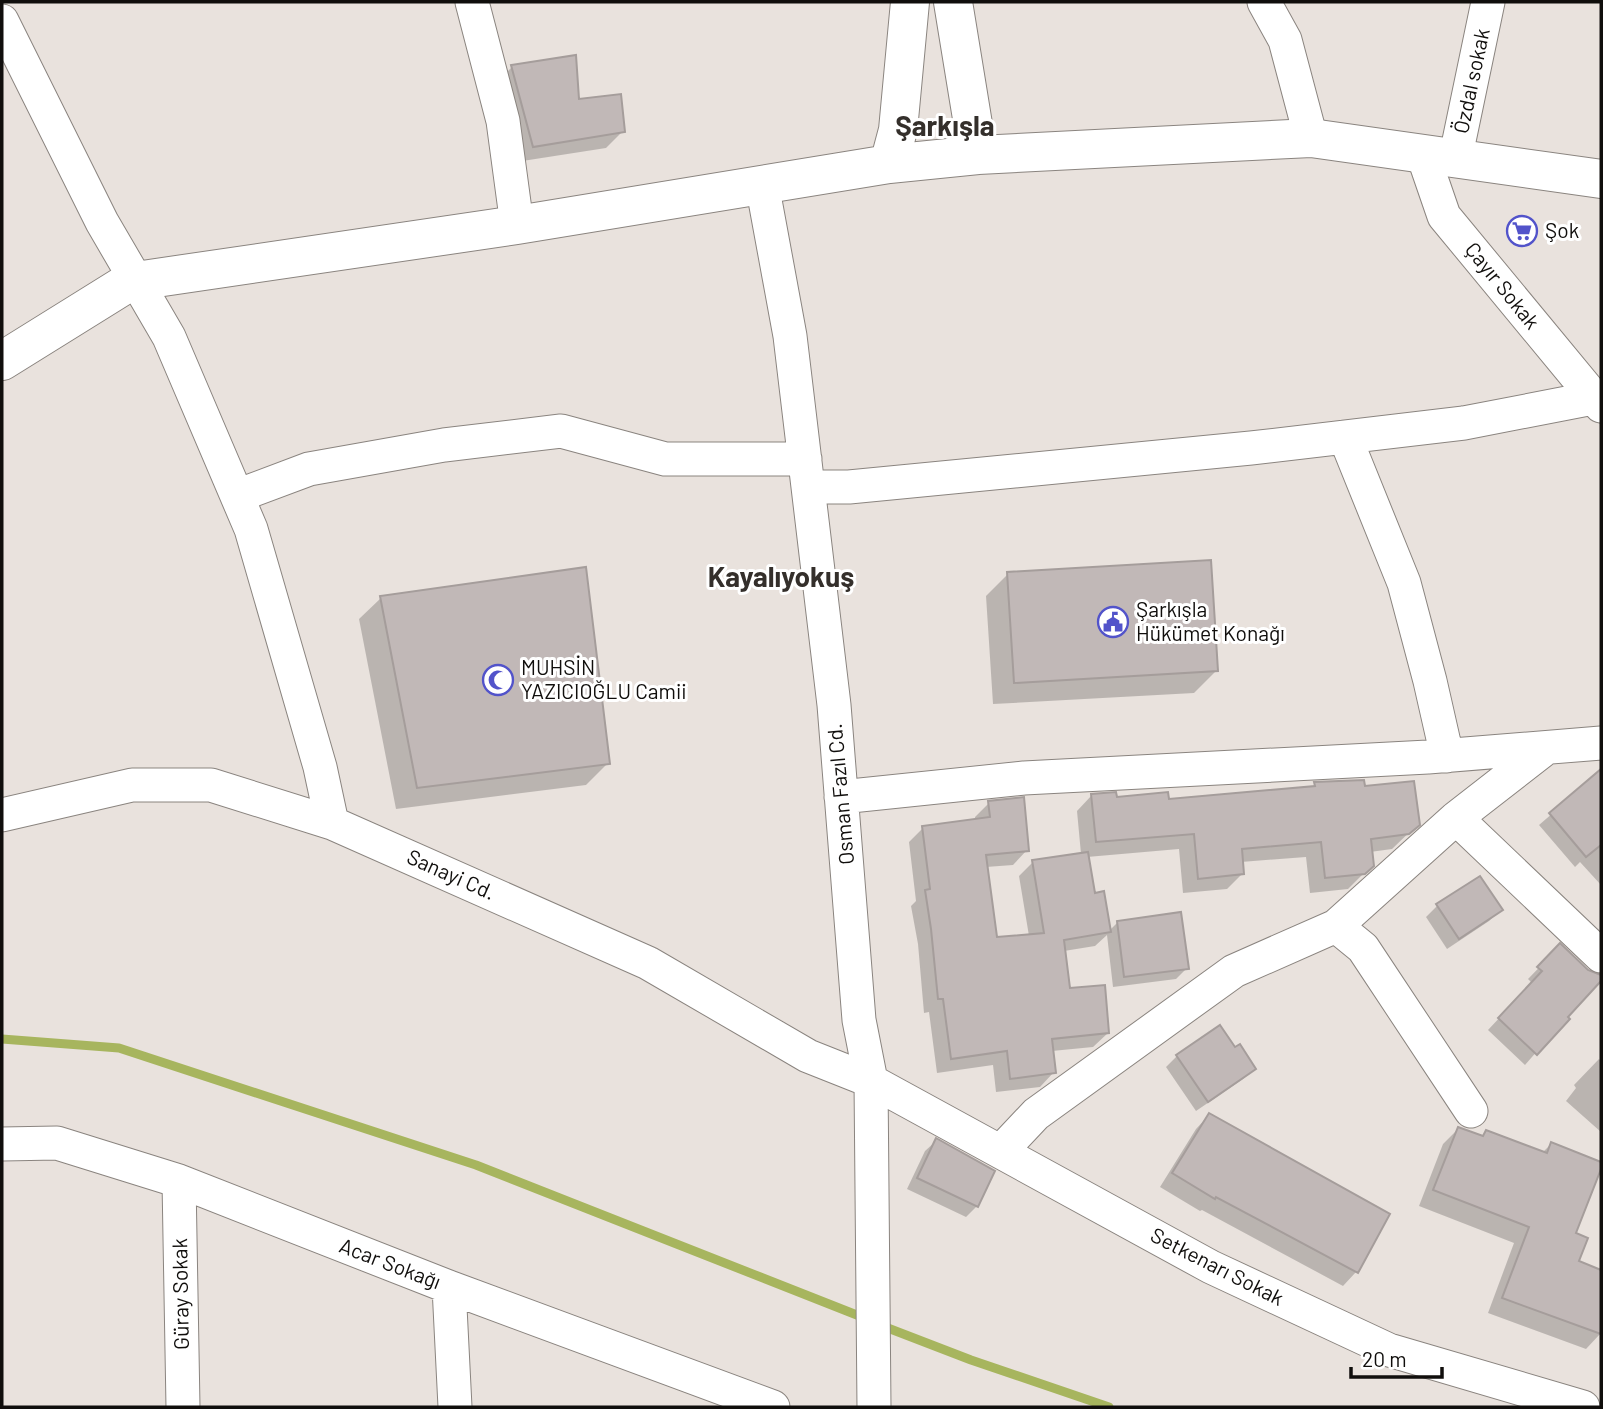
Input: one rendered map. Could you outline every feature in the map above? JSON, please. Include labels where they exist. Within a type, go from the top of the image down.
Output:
[{"type":"main road","points":[[889,164],[898,130],[910,2]]},
{"type":"main road","points":[[953,2],[978,155]]},
{"type":"main road","points":[[2,361],[129,282],[132,271],[517,225],[889,164],[978,155],[1311,138],[1601,179]]},
{"type":"street","points":[[472,2],[503,121],[517,225]]},
{"type":"street","points":[[1264,2],[1285,40],[1311,138]]},
{"type":"street","name":"Özdal sokak","points":[[1439,158],[1488,2]]},
{"type":"street","points":[[2,21],[102,222],[169,337],[237,496],[255,542],[320,767],[332,823]]},
{"type":"street","name":"Çayır Sokak","points":[[1439,158],[1444,216],[1597,402]]},
{"type":"street","name":"Osman Fazıl Cd.","points":[[762,184],[790,336],[807,473],[834,705],[859,1020],[872,1081],[874,1407]]},
{"type":"street","points":[[237,496],[309,469],[444,445],[561,430],[665,459],[807,473],[849,487],[1345,437],[1597,402]]},
{"type":"street","points":[[1345,437],[1404,583],[1447,756]]},
{"type":"street","points":[[841,797],[1024,778],[1447,756],[1601,743]]},
{"type":"street","points":[[1002,1150],[1036,1114],[1234,971],[1336,926],[1456,818],[1546,748]]},
{"type":"street","name":"Sanayi Cd.","points":[[2,814],[132,785],[211,785],[332,823],[648,962],[807,1056],[872,1081]]},
{"type":"street","points":[[1456,818],[1601,956]]},
{"type":"street","points":[[1336,926],[1363,948],[1471,1111]]},
{"type":"street","name":"Setkenarı Sokak","points":[[872,1081],[1211,1266],[1389,1350],[1583,1407]]},
{"type":"street","name":"Acar Sokağı","points":[[2,1144],[57,1143],[179,1181],[449,1287],[773,1407]]},
{"type":"street","name":"Güray Sokak","points":[[179,1181],[183,1407]]},
{"type":"street","points":[[449,1287],[455,1407]]},
{"type":"building","points":[[576,55],[579,99],[621,94],[625,132],[533,147],[511,65]]},
{"type":"building","name":"Şarkışla Hükümet Konağı","points":[[1211,560],[1218,671],[1014,683],[1007,572]]},
{"type":"building","name":"MUHSİN YAZICIOĞLU Camii","points":[[586,567],[610,764],[417,788],[380,596]]},
{"type":"building","points":[[1601,769],[1601,845],[1586,857],[1549,813]]},
{"type":"building","points":[[1364,780],[1365,786],[1414,781],[1420,825],[1409,834],[1371,839],[1374,866],[1365,874],[1325,878],[1321,842],[1242,849],[1244,874],[1198,879],[1194,834],[1096,842],[1091,794],[1116,792],[1117,797],[1168,792],[1169,799],[1315,786],[1314,782]]},
{"type":"building","points":[[1024,797],[1029,851],[986,855],[997,937],[1044,933],[1032,860],[1088,852],[1095,893],[1104,891],[1111,932],[1064,940],[1070,988],[1105,985],[1109,1033],[1052,1039],[1056,1073],[1010,1079],[1007,1051],[951,1059],[943,999],[938,999],[925,890],[930,889],[922,826],[990,817],[988,801]]},
{"type":"building","points":[[1480,876],[1503,910],[1459,939],[1436,904]]},
{"type":"building","points":[[1181,912],[1189,969],[1124,977],[1117,921]]},
{"type":"building","points":[[1560,943],[1588,970],[1601,975],[1601,981],[1537,1055],[1498,1018],[1542,971],[1537,967]]},
{"type":"building","points":[[1220,1025],[1235,1047],[1240,1044],[1256,1069],[1208,1102],[1176,1055]]},
{"type":"building","points":[[1209,1113],[1390,1214],[1358,1273],[1216,1197],[1215,1199],[1172,1173]]},
{"type":"building","points":[[1458,1127],[1483,1136],[1486,1130],[1547,1153],[1551,1142],[1601,1162],[1601,1169],[1576,1233],[1588,1238],[1579,1261],[1601,1270],[1601,1334],[1502,1298],[1529,1227],[1433,1190]]},
{"type":"building","points":[[936,1138],[995,1171],[978,1207],[917,1178]]},
{"type":"waterway","points":[[2,1039],[119,1048],[476,1165],[867,1319]]},
{"type":"waterway","points":[[880,1325],[971,1360],[1109,1407]]},
{"type":"place","name":"Şok","points":[[1522,231]]},
{"type":"place","name":"Şarkışla Hükümet Konağı","points":[[1113,622]]},
{"type":"place","name":"MUHSİN YAZICIOĞLU Camii","points":[[498,680]]},
{"type":"district","name":"Şarkışla","points":[[945,126]]},
{"type":"district","name":"Kayalıyokuş","points":[[781,577]]}]
